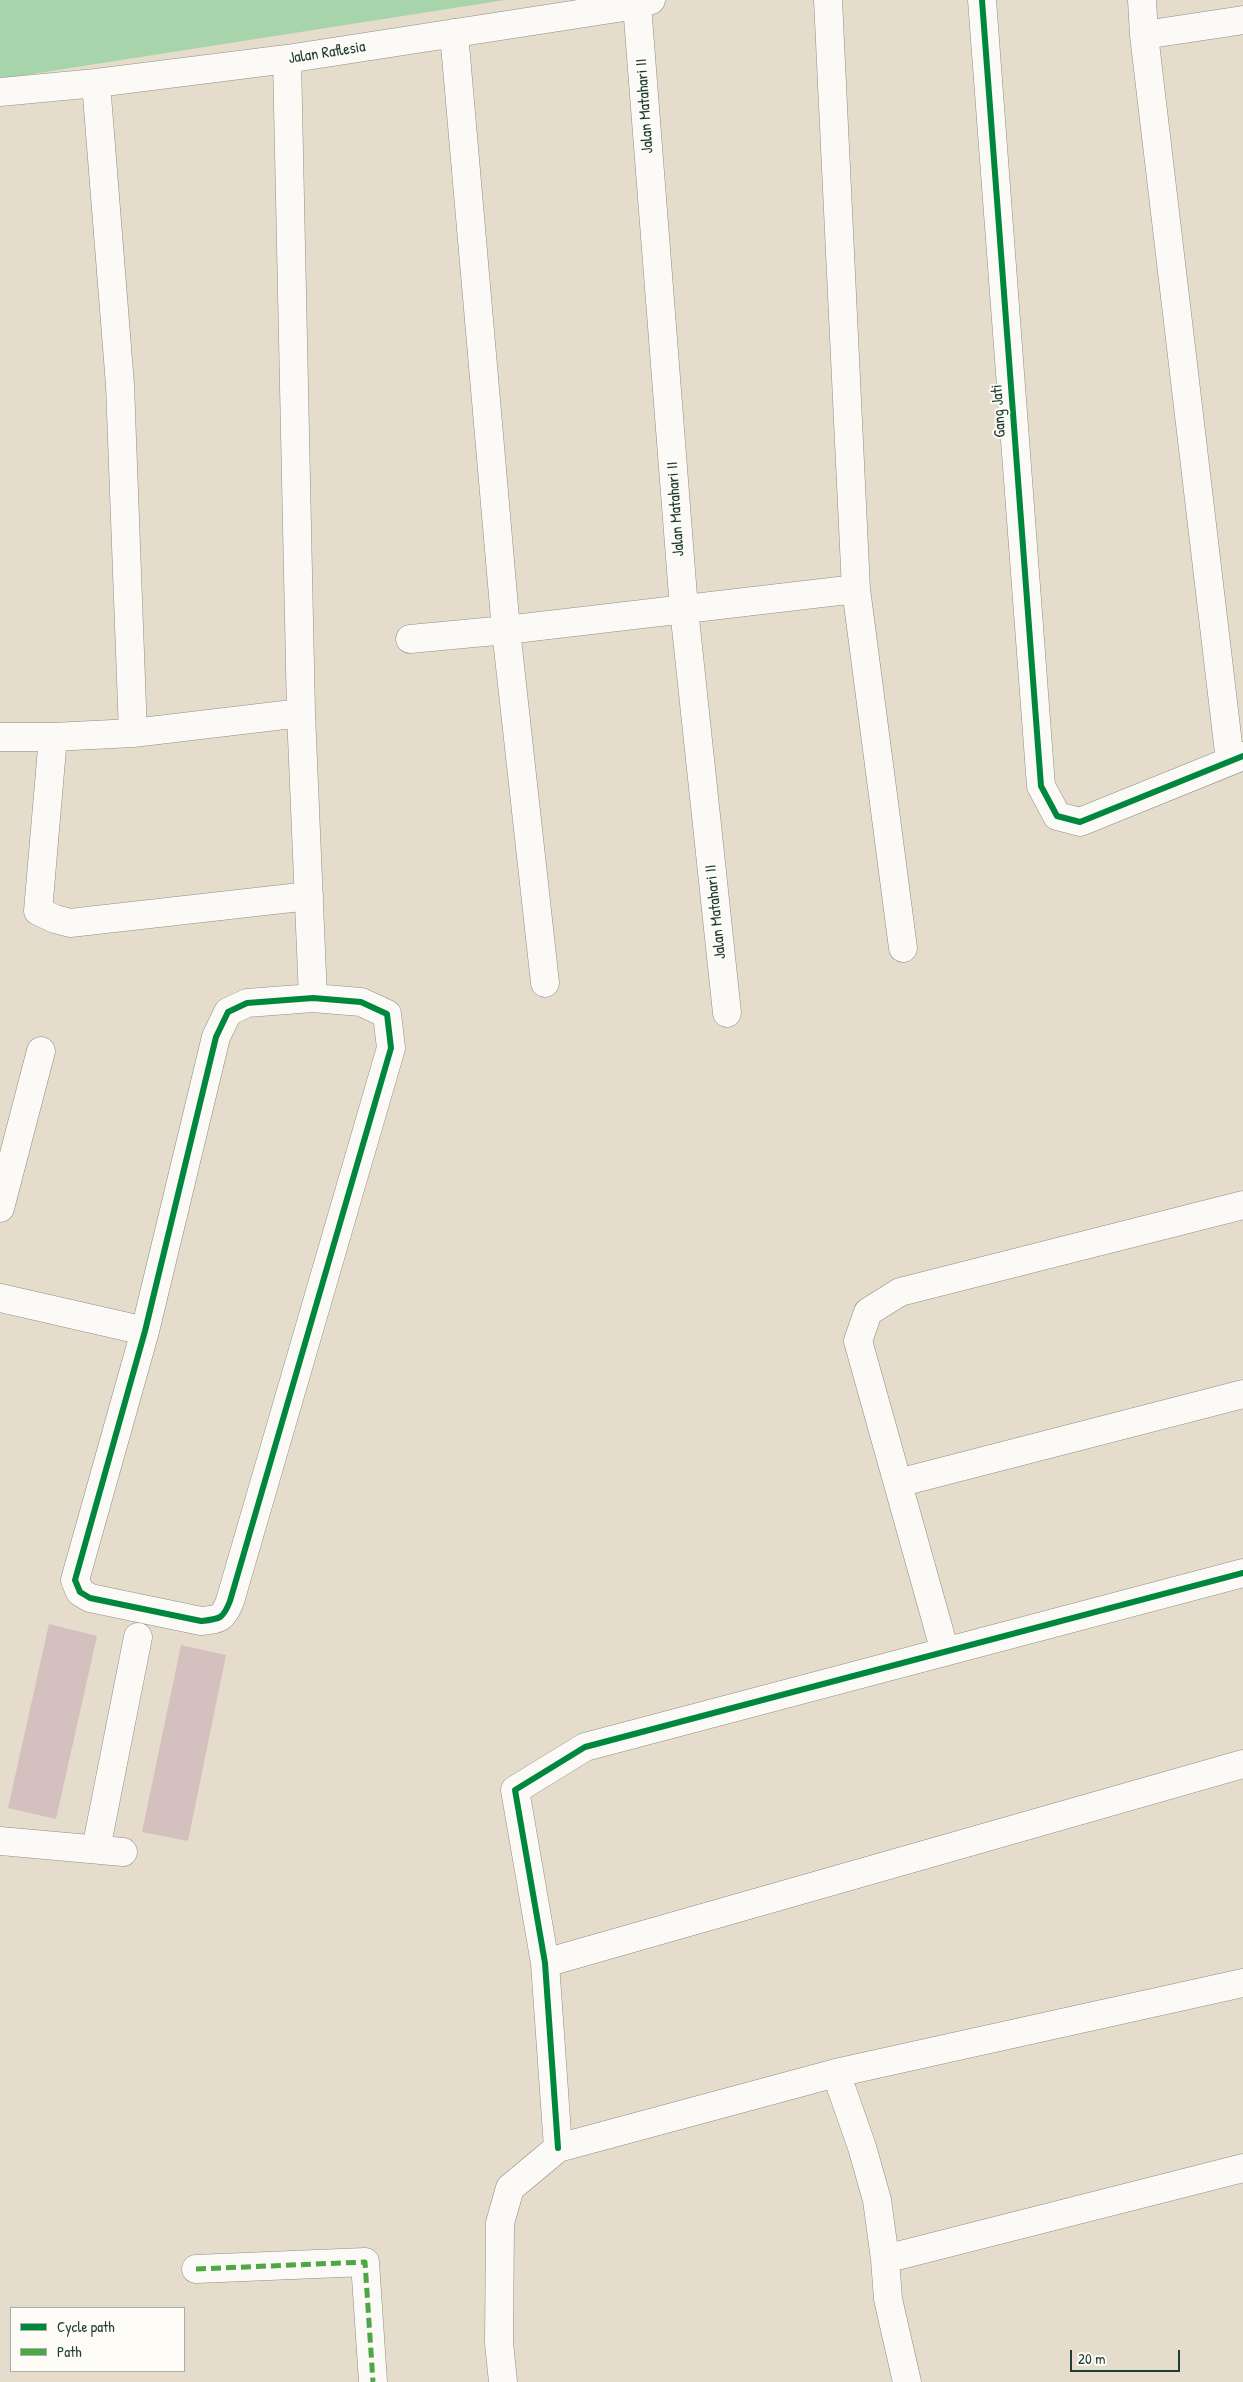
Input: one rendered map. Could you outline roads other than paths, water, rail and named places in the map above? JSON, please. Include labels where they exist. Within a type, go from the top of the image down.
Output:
[{"type":"street","points":[[828,0],[856,589],[904,948]]},
{"type":"street","name":"Gang Jati","points":[[982,0],[1041,786],[1057,816],[1080,822],[1237,758]]},
{"type":"street","points":[[1142,0],[1144,35],[1237,758]]},
{"type":"street","name":"Jalan Raflesia","points":[[0,92],[96,83],[287,60],[644,2]]},
{"type":"street","name":"Jalan Matahari II","points":[[644,2],[684,609],[727,1013]]},
{"type":"street","points":[[1144,35],[1243,20]]},
{"type":"street","points":[[454,33],[506,630],[545,984]]},
{"type":"street","points":[[287,60],[301,713],[313,998]]},
{"type":"street","points":[[96,83],[120,385],[133,733]]},
{"type":"street","points":[[410,639],[506,630],[856,589]]},
{"type":"street","points":[[0,737],[53,737],[133,733],[301,713]]},
{"type":"street","points":[[53,737],[38,911],[55,919],[70,923],[309,896]]},
{"type":"street","points":[[313,998],[361,1002],[387,1014],[392,1048],[230,1601],[226,1612],[220,1619],[201,1621],[90,1598],[80,1592],[75,1580],[145,1331],[216,1037],[228,1012],[247,1003],[313,998]]},
{"type":"street","points":[[0,1208],[42,1051]]},
{"type":"street","points":[[945,1652],[858,1341],[868,1312],[900,1292],[1243,1205]]},
{"type":"street","points":[[0,1298],[145,1331]]},
{"type":"street","points":[[898,1484],[1243,1394]]},
{"type":"street","points":[[558,2148],[545,1963],[515,1790],[585,1748],[1243,1573]]},
{"type":"street","points":[[96,1849],[138,1637]]},
{"type":"street","points":[[545,1963],[1243,1764]]},
{"type":"street","points":[[0,1841],[123,1852]]},
{"type":"street","points":[[503,2382],[500,2344],[500,2223],[510,2188],[558,2148],[836,2073],[1243,1983]]},
{"type":"street","points":[[836,2073],[862,2148],[877,2200],[885,2259],[888,2300],[907,2382]]},
{"type":"street","points":[[885,2259],[1243,2168]]},
{"type":"street","points":[[196,2269],[365,2262],[373,2382]]}]
